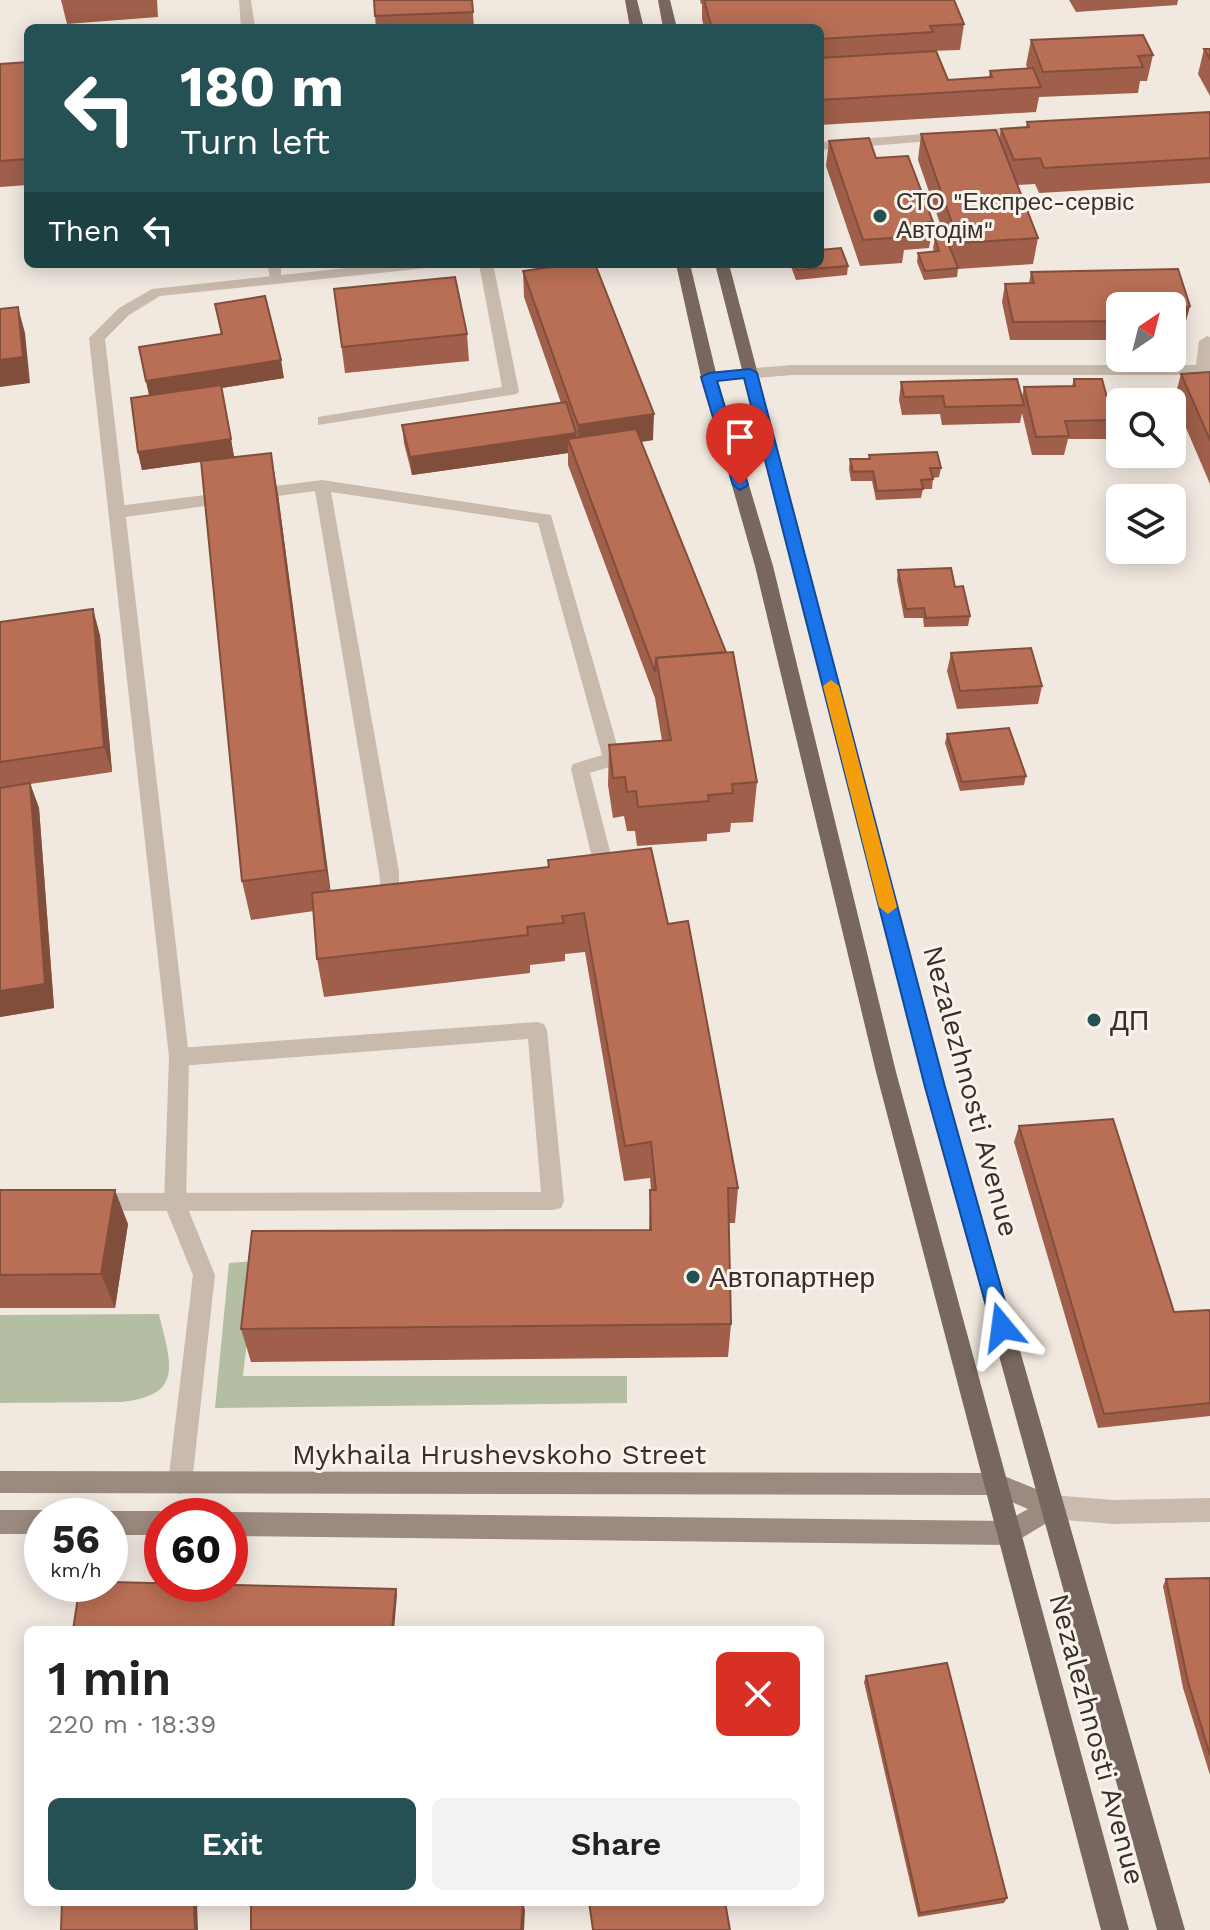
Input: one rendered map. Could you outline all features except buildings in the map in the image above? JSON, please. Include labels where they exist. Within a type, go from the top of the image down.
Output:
[{"type":"main road","points":[[631,0],[636,24]]},
{"type":"main road","points":[[664,0],[669,24]]},
{"type":"main road","name":"Nezalezhnosti Avenue","points":[[684,268],[709,377],[764,566],[886,1072],[1115,1930]]},
{"type":"main road","name":"Nezalezhnosti Avenue","points":[[723,268],[935,1087],[1171,1930]]},
{"type":"main road","name":"Mykhaila Hrushevskoho Street","points":[[0,1482],[997,1484]]},
{"type":"main road","points":[[997,1484],[1052,1507]]},
{"type":"main road","points":[[248,1524],[1010,1533],[1052,1507]]},
{"type":"main road","points":[[0,1522],[24,1522]]},
{"type":"street","points":[[245,0],[248,24]]},
{"type":"street","points":[[824,146],[1038,130]]},
{"type":"street","points":[[180,1483],[204,1275],[175,1204],[179,1057],[97,338],[121,313],[157,292],[275,272],[351,268]]},
{"type":"street","points":[[324,421],[511,391],[487,268]]},
{"type":"street","points":[[709,377],[792,370],[1207,370],[1207,341]]},
{"type":"street","points":[[118,512],[322,485],[545,519],[612,759],[580,769],[603,863],[572,868]]},
{"type":"street","points":[[322,485],[389,872],[389,896],[420,891]]},
{"type":"street","points":[[64,1202],[553,1201],[537,1030],[179,1057]]},
{"type":"street","points":[[1052,1507],[1113,1512],[1210,1510]]},
{"type":"green space","points":[[256,1261],[243,1376],[627,1376],[627,1403],[215,1408],[229,1263]]},
{"type":"green space","points":[[159,1314],[169,1373],[165,1384],[156,1392],[122,1402],[0,1403],[0,1315]]},
{"type":"slow traffic","points":[[831,686],[888,907]]},
{"type":"place","name":"СТО \"Експрес-сервіс Автодім\"","points":[[880,216]]},
{"type":"place","name":"ДП","points":[[1094,1020]]},
{"type":"place","name":"Автопартнер","points":[[693,1277]]},
{"type":"route","points":[[740,485],[709,377],[750,373],[935,1087],[1002,1327]]}]
